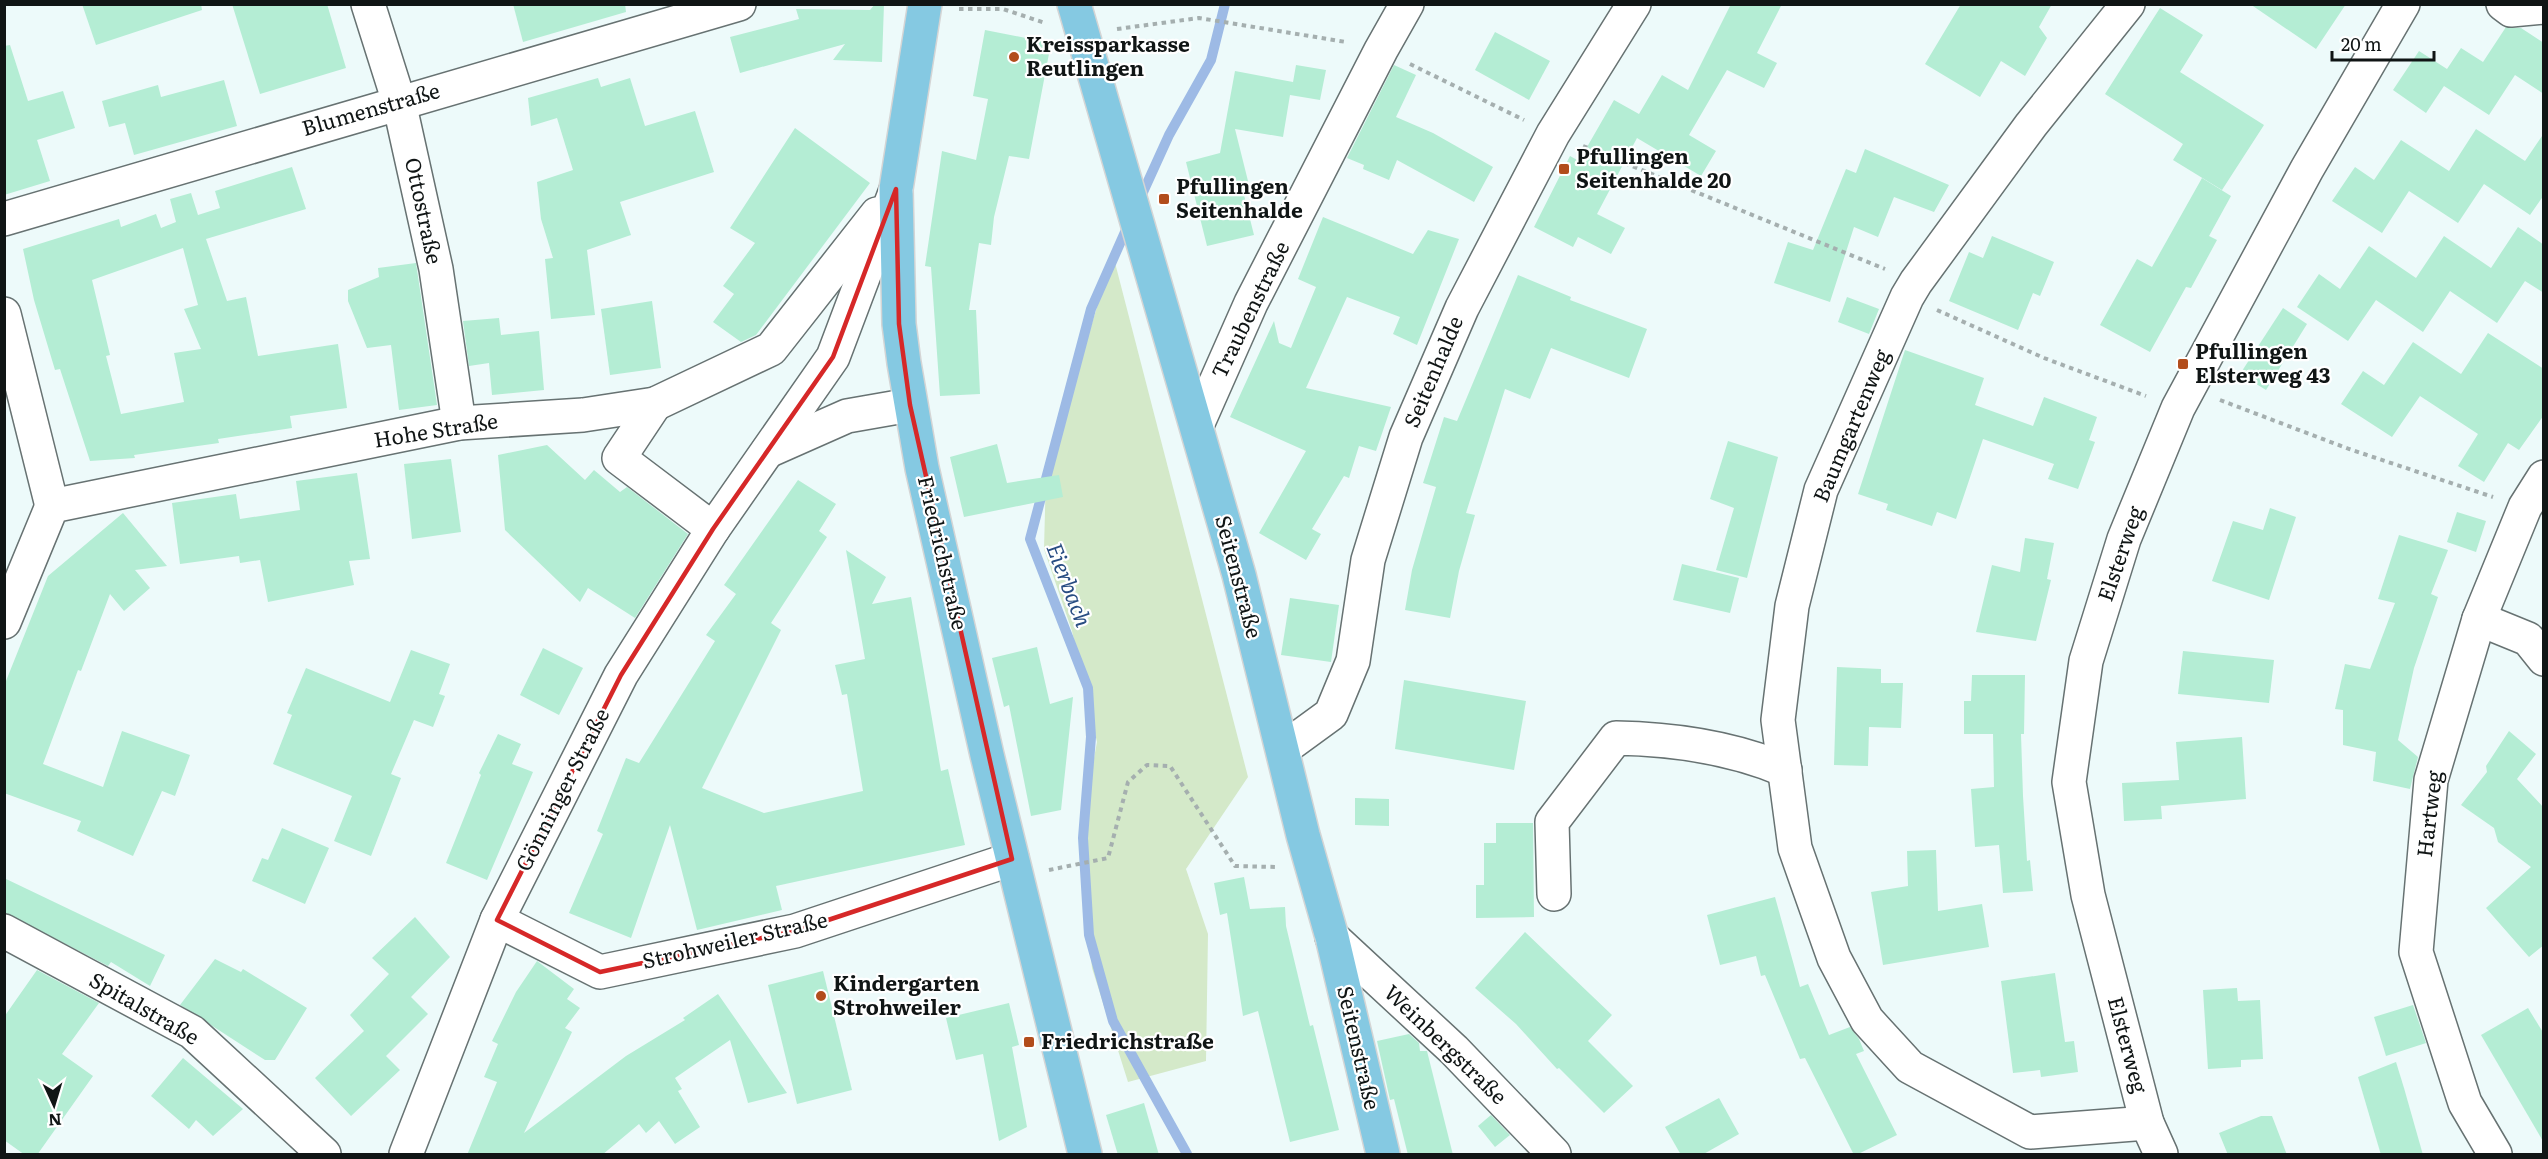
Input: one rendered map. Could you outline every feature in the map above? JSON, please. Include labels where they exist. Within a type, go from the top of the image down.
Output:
[{"type":"main road","name":"Gönninger Straße","points":[[910,405],[899,324],[896,189],[925,6]]},
{"type":"main road","name":"Seitenstraße","points":[[1076,12],[1239,575],[1303,835],[1332,937],[1383,1155]]},
{"type":"main road","name":"Friedrichstraße","points":[[910,405],[987,755],[1085,1155]]},
{"type":"street","name":"Ottostraße","points":[[368,4],[399,102],[436,269],[459,423]]},
{"type":"street","name":"Blumenstraße","points":[[4,219],[739,4]]},
{"type":"street","name":"Traubenstraße","points":[[1197,425],[1251,303],[1407,4]]},
{"type":"street","name":"Seitenhalde","points":[[1283,749],[1331,714],[1353,661],[1368,560],[1406,437],[1462,308],[1553,134],[1634,4]]},
{"type":"street","name":"Baumgartenweg","points":[[2128,4],[2031,125],[1912,289],[1821,490],[1792,606],[1778,720],[1795,848],[1834,958],[1867,1020],[1910,1067],[2030,1132],[2147,1123]]},
{"type":"street","name":"Elsterweg","points":[[2161,1155],[2147,1123],[2088,895],[2069,782],[2086,661],[2124,540],[2183,398],[2307,169],[2403,4]]},
{"type":"street","points":[[2503,4],[2511,10],[2544,7]]},
{"type":"street","name":"Hohe Straße","points":[[52,506],[459,423],[583,414],[654,404],[771,349],[896,189]]},
{"type":"street","name":"Gönninger Straße","points":[[406,1155],[497,920],[621,675],[713,529],[833,357],[896,189]]},
{"type":"street","points":[[4,314],[52,506],[4,622]]},
{"type":"street","points":[[654,404],[619,458],[713,529]]},
{"type":"street","points":[[768,451],[847,416],[910,405]]},
{"type":"street","name":"Hartweg","points":[[2495,1155],[2465,1103],[2416,952],[2431,780],[2479,619],[2525,507],[2544,477]]},
{"type":"street","points":[[2479,619],[2528,639],[2544,659]]},
{"type":"street","points":[[1554,894],[1552,822],[1616,738],[1665,739],[1752,756],[1785,770]]},
{"type":"street","name":"Strohweiler Straße","points":[[497,920],[600,972],[795,931],[1012,859]]},
{"type":"street","name":"Spitalstraße","points":[[4,931],[192,1032],[324,1155]]},
{"type":"street","name":"Weinbergstraße","points":[[1332,937],[1454,1050],[1554,1155]]},
{"type":"path","points":[[925,6],[1199,18],[1327,38],[1381,50],[1553,134],[1912,289],[2044,358],[2349,449],[2525,507]]},
{"type":"path","points":[[1048,870],[1108,858],[1128,782],[1147,765],[1170,766],[1235,866],[1277,868],[1303,835]]},
{"type":"highlighted area","points":[[896,189],[899,324],[910,405],[1012,859],[795,931],[600,972],[497,920],[621,675],[713,529],[833,357]]},
{"type":"green space","points":[[1113,255],[1248,777],[1186,869],[1208,934],[1206,1061],[1128,1082],[1092,968],[1079,839],[1097,742],[1072,631],[1044,549],[1046,473]]},
{"type":"building","points":[[82,4],[201,4],[202,10],[96,45]]},
{"type":"building","points":[[232,4],[327,4],[346,68],[260,94]]},
{"type":"building","points":[[513,4],[625,4],[626,12],[523,42]]},
{"type":"building","points":[[875,4],[884,4],[882,62],[833,60],[845,44],[740,73],[730,37],[799,19],[796,9],[870,10]]},
{"type":"building","points":[[1731,4],[1782,4],[1757,53],[1777,63],[1764,88],[1727,70],[1689,135],[1716,151],[1701,176],[1637,138],[1597,214],[1625,228],[1611,254],[1578,237],[1573,247],[1534,227],[1570,156],[1579,161],[1614,100],[1639,114],[1662,75],[1688,90]]},
{"type":"building","points":[[1961,4],[2052,4],[2039,27],[2047,38],[2025,76],[2001,61],[1980,97],[1925,64]]},
{"type":"building","points":[[2250,4],[2346,4],[2316,49]]},
{"type":"building","points":[[2160,8],[2203,35],[2180,72],[2264,125],[2222,190],[2173,160],[2183,144],[2105,94]]},
{"type":"building","points":[[2506,27],[2521,28],[2544,43],[2544,94],[2515,75],[2489,115],[2444,86],[2426,113],[2393,90],[2419,51],[2447,69],[2461,48],[2483,62]]},
{"type":"building","points":[[985,30],[1051,43],[1029,159],[1009,156],[994,217],[991,245],[979,243],[969,310],[976,310],[980,394],[940,396],[931,267],[925,266],[942,151],[976,160],[988,99],[973,96]]},
{"type":"building","points":[[1495,32],[1550,61],[1529,100],[1475,70]]},
{"type":"building","points":[[10,45],[28,101],[63,91],[75,128],[37,140],[50,181],[4,195],[4,46]]},
{"type":"building","points":[[1296,65],[1326,70],[1320,100],[1290,95],[1283,137],[1235,129],[1250,189],[1243,191],[1254,235],[1207,246],[1186,162],[1220,153],[1235,71],[1293,82],[1292,88]]},
{"type":"building","points":[[1394,65],[1416,75],[1396,117],[1433,133],[1493,167],[1474,202],[1397,160],[1389,180],[1363,169],[1364,165],[1347,158]]},
{"type":"building","points":[[598,78],[601,87],[630,78],[645,126],[695,111],[714,172],[620,202],[631,235],[587,250],[595,315],[551,319],[545,259],[553,258],[541,219],[537,182],[573,170],[557,118],[531,126],[528,98]]},
{"type":"building","points":[[224,80],[237,126],[134,155],[125,123],[109,127],[102,101],[158,85],[161,97]]},
{"type":"building","points":[[795,128],[870,183],[756,335],[741,342],[713,322],[734,294],[723,286],[755,243],[730,228]]},
{"type":"building","points":[[2476,129],[2525,161],[2544,133],[2544,195],[2530,215],[2484,184],[2458,223],[2409,191],[2382,233],[2332,201],[2355,167],[2374,180],[2401,140],[2449,171]]},
{"type":"building","points":[[1865,149],[1949,185],[1934,212],[1894,197],[1878,237],[1854,227],[1830,302],[1774,283],[1788,242],[1813,250],[1846,169],[1856,173]]},
{"type":"building","points":[[292,167],[306,209],[206,239],[227,301],[246,297],[258,356],[338,344],[347,408],[290,416],[292,428],[218,439],[219,443],[134,455],[135,458],[90,461],[60,369],[55,370],[34,300],[23,249],[119,219],[121,227],[156,214],[161,228],[176,222],[170,199],[191,193],[198,215],[220,208],[215,191]],"holes":[[[183,248],[198,305],[184,309],[201,349],[174,353],[184,402],[121,414],[106,356],[110,355],[92,280]]]},
{"type":"building","points":[[2202,178],[2231,196],[2209,236],[2217,240],[2191,288],[2186,287],[2150,352],[2100,325],[2137,259],[2152,267]]},
{"type":"building","points":[[1323,217],[1413,254],[1428,230],[1459,239],[1417,345],[1393,334],[1400,317],[1347,297],[1306,388],[1391,407],[1376,451],[1359,446],[1349,478],[1344,476],[1312,529],[1321,534],[1306,560],[1259,533],[1306,451],[1230,417],[1274,321],[1279,343],[1291,348],[1316,287],[1298,279]]},
{"type":"building","points":[[2518,227],[2544,245],[2544,293],[2525,281],[2497,323],[2450,291],[2423,332],[2376,300],[2348,341],[2297,307],[2319,274],[2340,289],[2369,246],[2416,278],[2444,236],[2491,268]]},
{"type":"building","points":[[1992,236],[2054,262],[2040,296],[2033,293],[2018,330],[1949,301],[1969,252],[1983,258]]},
{"type":"building","points":[[416,263],[437,405],[399,410],[391,345],[367,348],[348,301],[348,290],[379,277],[378,268]]},
{"type":"building","points":[[1518,275],[1571,297],[1570,300],[1647,329],[1629,378],[1551,348],[1530,399],[1505,389],[1466,513],[1475,515],[1459,571],[1450,618],[1405,610],[1412,570],[1436,487],[1423,483],[1444,417],[1457,421]]},
{"type":"building","points":[[1847,297],[1879,309],[1869,334],[1838,322]]},
{"type":"building","points":[[652,301],[661,368],[610,375],[601,309]]},
{"type":"building","points":[[2283,308],[2307,324],[2266,390],[2240,374]]},
{"type":"building","points":[[499,318],[501,335],[539,331],[544,390],[492,395],[489,363],[469,366],[463,321]]},
{"type":"building","points":[[2488,333],[2544,369],[2544,415],[2519,450],[2508,443],[2484,482],[2458,466],[2478,434],[2420,396],[2392,437],[2341,404],[2363,371],[2384,385],[2413,342],[2461,374]]},
{"type":"building","points":[[1905,350],[1984,378],[1975,405],[2033,426],[2044,397],[2097,417],[2089,440],[2095,442],[2078,489],[2048,479],[2054,464],[1983,439],[1956,519],[1937,512],[1932,526],[1886,510],[1888,504],[1858,494]]},
{"type":"building","points":[[1728,441],[1778,457],[1747,578],[1716,570],[1734,508],[1710,499]]},
{"type":"building","points":[[997,444],[1007,483],[1059,475],[1063,497],[964,517],[950,457]]},
{"type":"building","points":[[547,445],[585,480],[594,470],[620,492],[627,487],[688,534],[635,618],[588,588],[580,602],[505,530],[498,455]]},
{"type":"building","points":[[451,459],[461,532],[412,539],[404,464]]},
{"type":"building","points":[[357,473],[370,559],[349,561],[354,585],[268,602],[260,560],[240,563],[239,556],[180,564],[172,503],[236,494],[240,519],[300,510],[296,481]]},
{"type":"building","points":[[798,480],[836,504],[819,531],[827,537],[771,623],[781,630],[702,788],[764,813],[863,791],[847,694],[842,695],[835,665],[865,659],[846,550],[886,577],[872,604],[911,597],[941,771],[948,769],[965,845],[776,886],[782,910],[697,930],[670,825],[631,938],[569,913],[603,834],[597,831],[626,758],[639,763],[715,641],[706,635],[736,594],[724,585]]},
{"type":"building","points":[[2270,508],[2296,517],[2269,600],[2212,581],[2233,521],[2263,530]]},
{"type":"building","points":[[2457,512],[2486,521],[2476,552],[2447,542]]},
{"type":"building","points":[[123,513],[167,566],[135,570],[150,588],[124,611],[110,594],[81,671],[78,670],[43,764],[103,787],[122,731],[190,755],[175,796],[162,791],[133,856],[77,831],[81,821],[4,793],[4,686],[48,576]]},
{"type":"building","points":[[2399,535],[2448,550],[2431,594],[2438,597],[2414,668],[2398,740],[2418,757],[2410,789],[2373,781],[2376,752],[2343,745],[2343,710],[2335,709],[2345,664],[2370,669],[2395,603],[2378,599]]},
{"type":"building","points":[[2025,538],[2054,543],[2047,579],[2051,580],[2036,641],[1976,632],[1992,565],[2020,572]]},
{"type":"building","points":[[1682,564],[1739,578],[1730,613],[1673,600]]},
{"type":"building","points":[[1290,598],[1339,605],[1331,662],[1281,655]]},
{"type":"building","points":[[1037,647],[1050,704],[1073,697],[1061,810],[1031,816],[1009,705],[1004,707],[992,658]]},
{"type":"building","points":[[543,648],[583,668],[559,715],[520,695]]},
{"type":"building","points":[[411,650],[450,664],[439,694],[445,696],[433,727],[414,720],[391,774],[401,778],[371,856],[334,841],[352,796],[273,764],[292,715],[287,713],[306,668],[390,702]]},
{"type":"building","points":[[2183,651],[2274,660],[2269,703],[2178,694]]},
{"type":"building","points":[[1837,667],[1881,669],[1881,683],[1903,683],[1901,728],[1869,727],[1868,766],[1834,765]]},
{"type":"building","points":[[1972,675],[2025,675],[2024,734],[2021,734],[2023,796],[2027,861],[2030,860],[2033,891],[2003,893],[1999,845],[1975,847],[1971,789],[1994,787],[1993,734],[1964,734],[1964,701],[1971,701]]},
{"type":"building","points":[[1404,680],[1526,701],[1514,770],[1395,749]]},
{"type":"building","points":[[2509,731],[2536,754],[2517,779],[2544,808],[2544,945],[2529,957],[2486,908],[2531,867],[2498,842],[2494,828],[2461,805],[2487,772],[2486,766]]},
{"type":"building","points":[[498,734],[521,744],[512,764],[533,772],[487,880],[446,863],[481,775],[479,773]]},
{"type":"building","points":[[2242,737],[2246,799],[2161,806],[2162,819],[2124,821],[2122,783],[2179,780],[2176,742]]},
{"type":"building","points":[[1355,798],[1389,799],[1389,826],[1355,825]]},
{"type":"building","points":[[1496,823],[1533,823],[1534,917],[1476,918],[1476,885],[1484,885],[1484,843],[1496,843]]},
{"type":"building","points":[[282,828],[329,848],[305,904],[252,881],[262,858],[268,860]]},
{"type":"building","points":[[1936,850],[1938,911],[1982,904],[1989,947],[1883,965],[1871,892],[1908,886],[1907,851]]},
{"type":"building","points":[[1244,877],[1250,909],[1285,907],[1286,926],[1310,1026],[1313,1025],[1339,1130],[1290,1142],[1258,1011],[1243,1016],[1227,913],[1220,915],[1214,883]]},
{"type":"building","points":[[4,878],[165,955],[150,986],[111,962],[108,966],[4,912]]},
{"type":"building","points":[[1775,897],[1800,987],[1808,984],[1829,1035],[1850,1027],[1859,1039],[1864,1051],[1856,1054],[1897,1135],[1856,1155],[1805,1058],[1800,1059],[1765,975],[1761,976],[1756,956],[1720,965],[1707,915]]},
{"type":"building","points":[[415,917],[450,957],[411,997],[428,1014],[386,1056],[400,1070],[351,1116],[315,1078],[364,1031],[350,1015],[389,974],[372,958]]},
{"type":"building","points":[[1525,932],[1612,1015],[1588,1041],[1633,1086],[1604,1113],[1559,1068],[1557,1069],[1516,1024],[1475,988]]},
{"type":"building","points":[[215,959],[241,972],[243,969],[307,1008],[275,1060],[265,1060],[180,1005]]},
{"type":"building","points":[[537,961],[574,989],[567,999],[580,1008],[565,1028],[572,1032],[524,1133],[626,1056],[685,1020],[683,1018],[718,994],[787,1093],[748,1103],[730,1040],[675,1078],[682,1089],[678,1091],[700,1127],[675,1144],[659,1121],[646,1133],[639,1124],[602,1155],[467,1155],[497,1082],[484,1077],[498,1044],[492,1041],[516,992]]},
{"type":"building","points":[[37,970],[99,1003],[62,1054],[93,1076],[37,1155],[25,1155],[4,1140],[4,1017]]},
{"type":"building","points":[[823,971],[852,1090],[797,1104],[768,985]]},
{"type":"building","points":[[2055,973],[2065,1042],[2074,1041],[2078,1072],[2041,1077],[2040,1070],[2013,1073],[2001,981]]},
{"type":"building","points":[[2237,988],[2238,1001],[2260,1000],[2263,1059],[2241,1060],[2241,1067],[2208,1069],[2203,990]]},
{"type":"building","points":[[1009,1003],[1019,1045],[1012,1047],[1027,1127],[999,1141],[983,1054],[956,1060],[946,1018]]},
{"type":"building","points":[[2413,1005],[2426,1043],[2386,1056],[2374,1017]]},
{"type":"building","points":[[2528,1008],[2544,1034],[2544,1143],[2481,1035]]},
{"type":"building","points":[[1409,1034],[1419,1043],[1420,1051],[1427,1051],[1453,1155],[1408,1155],[1394,1099],[1390,1100],[1377,1041]]},
{"type":"building","points":[[183,1058],[243,1109],[213,1136],[196,1120],[189,1129],[151,1096]]},
{"type":"building","points":[[2396,1062],[2423,1155],[2381,1155],[2358,1077]]},
{"type":"building","points":[[1719,1098],[1739,1134],[1702,1155],[1681,1155],[1665,1127]]},
{"type":"building","points":[[1144,1103],[1159,1155],[1118,1155],[1106,1115]]},
{"type":"building","points":[[1491,1115],[1510,1135],[1495,1147],[1478,1126]]},
{"type":"building","points":[[2261,1116],[2272,1116],[2287,1155],[2228,1155],[2219,1133]]},
{"type":"waterway","name":"Eierbach","points":[[1139,201],[1169,135],[1211,60],[1225,4]]},
{"type":"waterway","name":"Eierbach","points":[[1129,223],[1091,309],[1030,539],[1088,688],[1091,737],[1083,838],[1089,935],[1113,1021],[1187,1154]]},
{"type":"place","name":"Kreissparkasse Reutlingen","points":[[1014,57]]},
{"type":"place","name":"Pfullingen Seitenhalde 20","points":[[1564,169]]},
{"type":"place","name":"Pfullingen Seitenhalde","points":[[1164,199]]},
{"type":"place","name":"Pfullingen Elsterweg 43","points":[[2183,364]]},
{"type":"place","name":"Kindergarten Strohweiler","points":[[821,996]]},
{"type":"place","name":"Friedrichstraße","points":[[1029,1042]]}]
